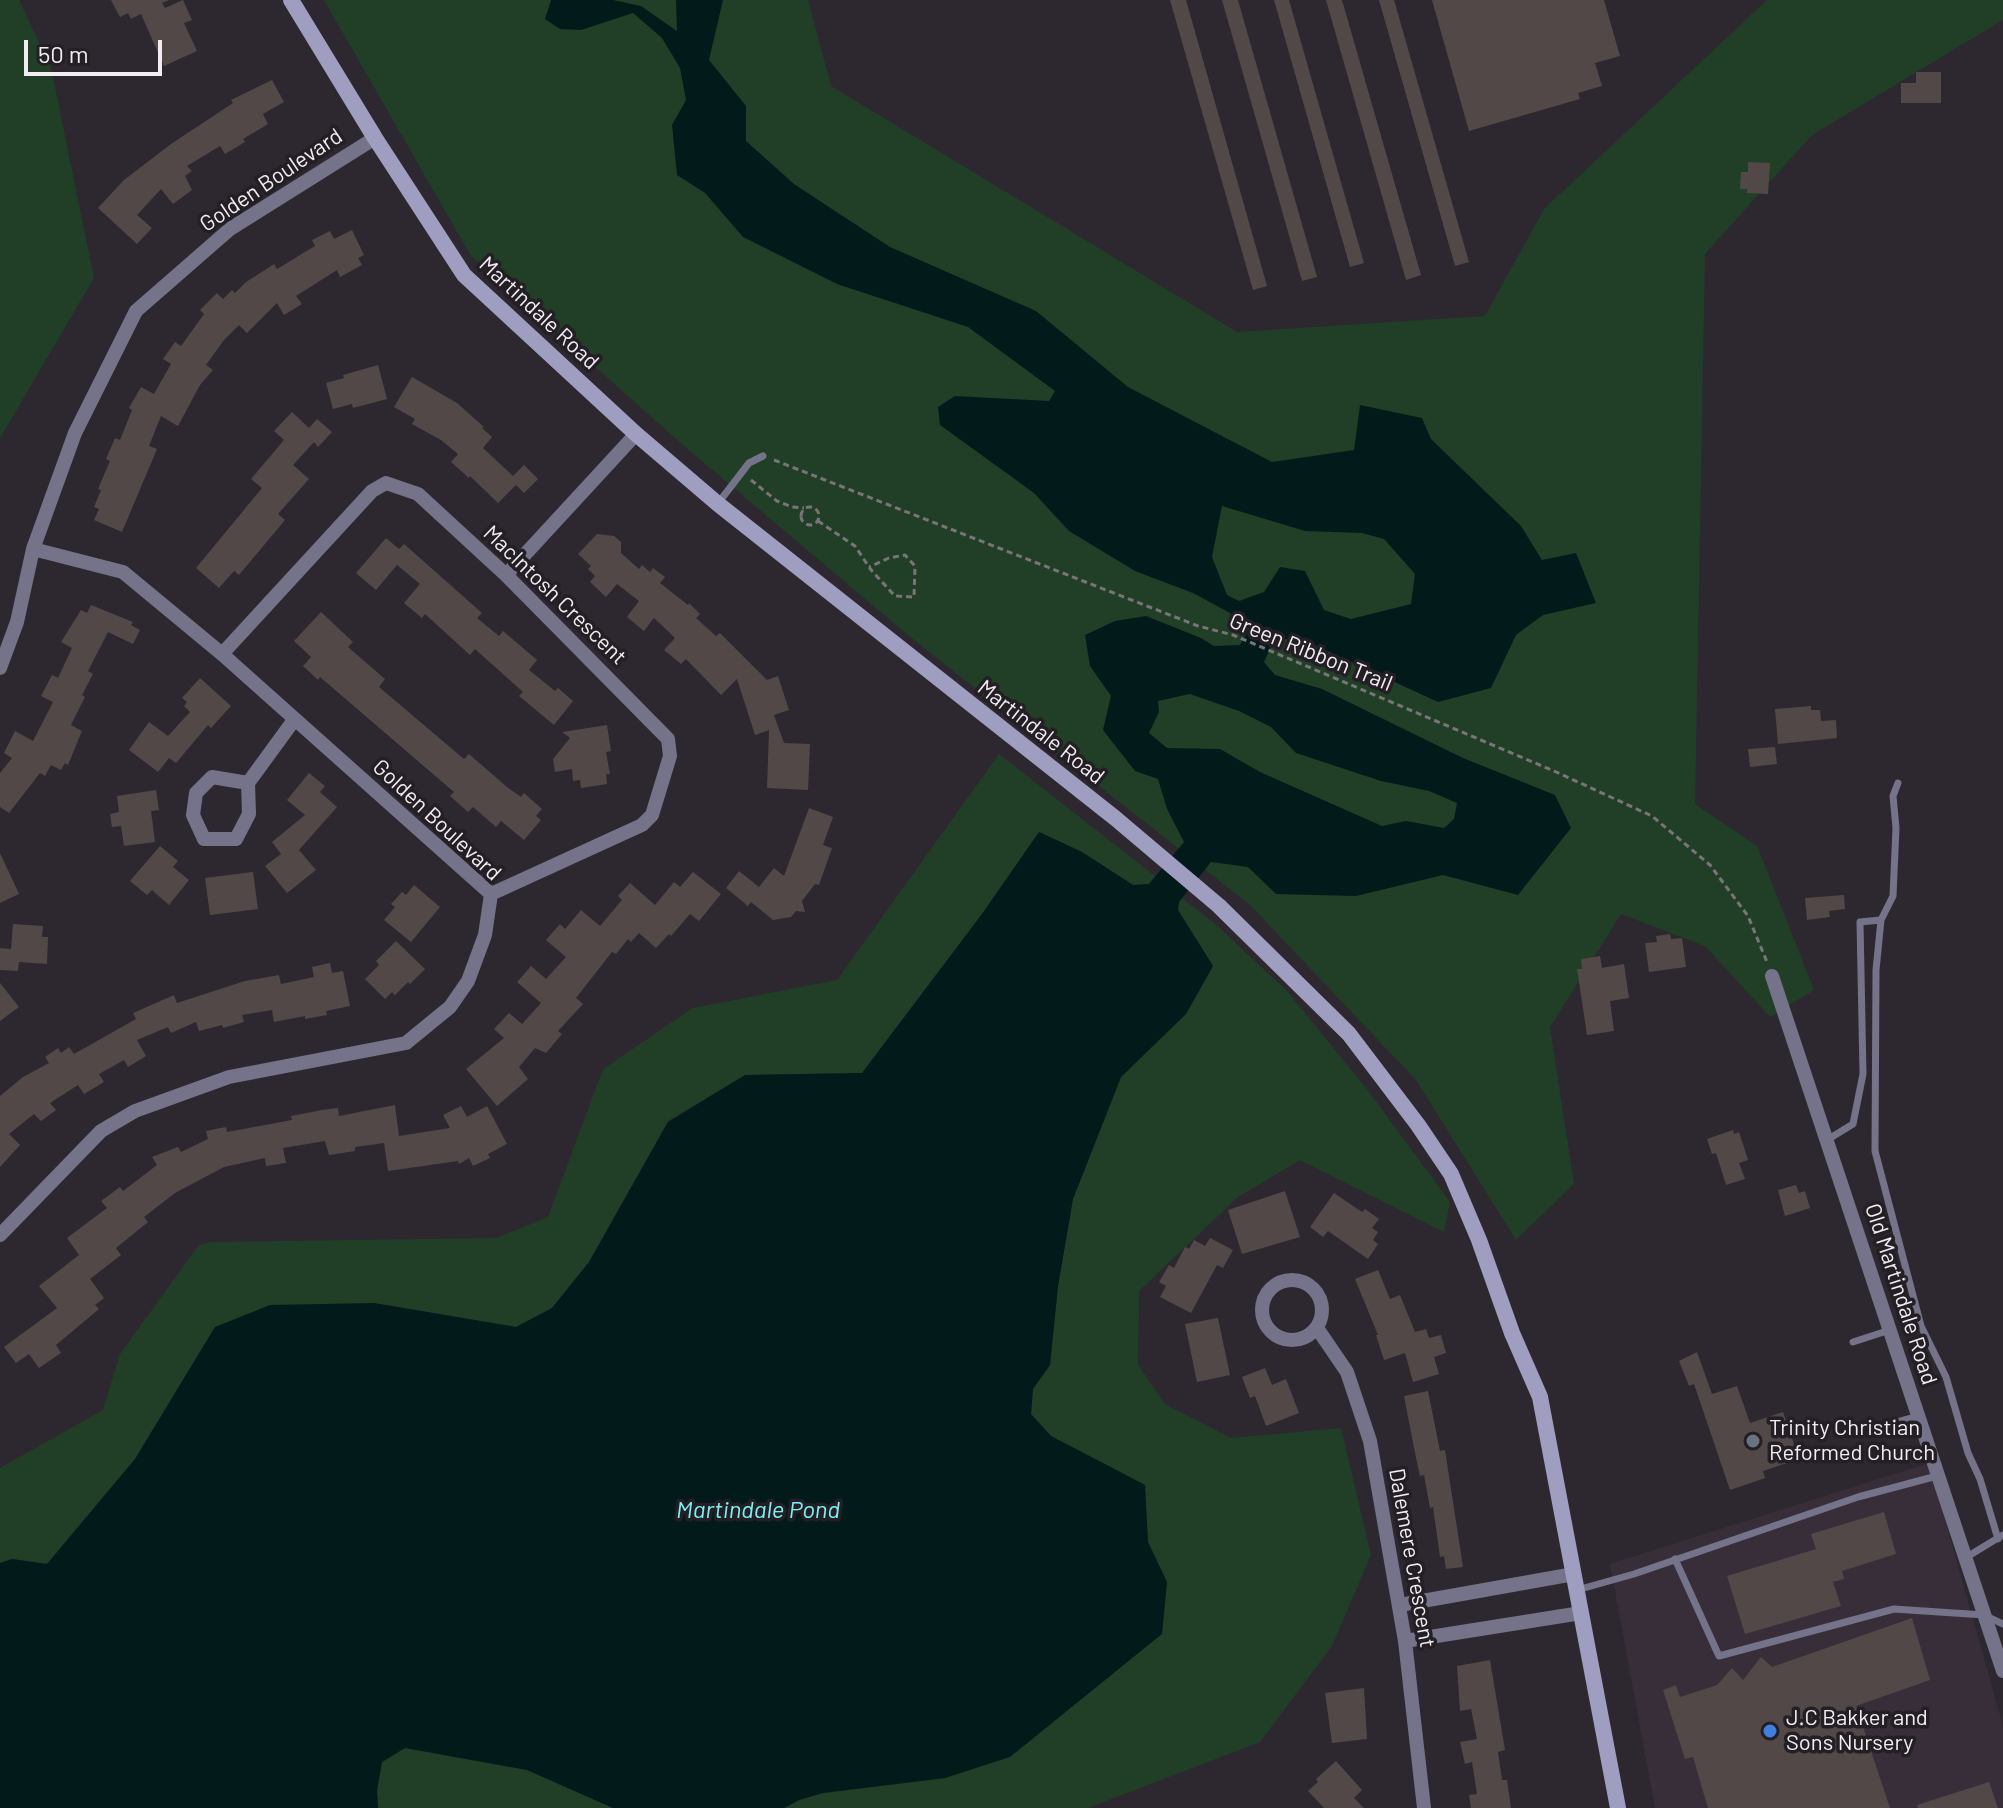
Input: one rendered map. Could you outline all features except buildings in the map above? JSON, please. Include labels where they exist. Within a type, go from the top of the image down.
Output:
[{"type":"main road","name":"Martindale Road","points":[[291,0],[464,275],[636,434],[718,504],[1115,818],[1219,906],[1349,1034],[1451,1174],[1479,1240],[1512,1333],[1540,1397],[1576,1582]]},
{"type":"main road","points":[[1576,1582],[1618,1808]]},
{"type":"street","name":"Golden Boulevard","points":[[0,668],[17,622],[33,549],[75,433],[136,311],[230,229],[375,138]]},
{"type":"street","points":[[506,575],[636,434]]},
{"type":"street","name":"MacIntosh Crescent","points":[[222,654],[372,491],[386,483],[418,494],[506,575],[668,739],[670,756],[652,815],[642,825],[491,894]]},
{"type":"street","name":"Golden Boulevard","points":[[0,1235],[101,1131],[135,1111],[229,1077],[406,1043],[450,1007],[468,981],[485,935],[491,894],[222,654],[123,572],[33,549]]},
{"type":"street","points":[[248,783],[212,777],[196,793],[193,815],[204,839],[236,839],[249,814],[248,783],[294,720]]},
{"type":"street","name":"Old Martindale Road","points":[[1772,976],[2003,1671]]},
{"type":"street","points":[[1289,1280],[1299,1281],[1316,1291],[1323,1309],[1317,1328],[1301,1339],[1291,1340],[1272,1333],[1263,1316],[1262,1306],[1271,1288],[1289,1280]]},
{"type":"street","name":"Dalemere Crescent","points":[[1317,1328],[1347,1372],[1370,1441],[1400,1605],[1424,1808]]},
{"type":"street","points":[[1400,1605],[1576,1582]]},
{"type":"street","points":[[1405,1641],[1581,1613]]},
{"type":"lane","points":[[718,504],[749,463],[763,456]]},
{"type":"lane","points":[[1898,783],[1893,796],[1896,828],[1893,896],[1881,920],[1876,970],[1875,1151],[1921,1326],[1946,1377],[2000,1537],[1965,1558]]},
{"type":"lane","points":[[1827,1140],[1853,1124],[1863,1074],[1860,922],[1881,920]]},
{"type":"lane","points":[[1853,1342],[1890,1330]]},
{"type":"lane","points":[[1886,1425],[1918,1416]]},
{"type":"lane","points":[[1576,1582],[1675,1559],[1858,1497],[1938,1476]]},
{"type":"lane","points":[[1675,1559],[1719,1656],[1894,1609],[1984,1615],[2003,1624]]},
{"type":"path","name":"Green Ribbon Trail","points":[[763,456],[1198,626],[1233,635],[1554,771],[1652,816],[1710,865],[1748,916],[1772,976]]},
{"type":"path","points":[[742,472],[777,501],[792,507],[810,506],[818,510],[818,521]]},
{"type":"path","points":[[804,508],[801,514],[803,522],[812,525],[818,521]]},
{"type":"path","points":[[818,521],[855,546],[869,567],[895,596],[914,597],[915,566],[905,555],[869,567]]},
{"type":"shaded area","points":[[1929,1463],[2003,1726],[2003,1808],[1655,1808],[1610,1564]]},
{"type":"green space","points":[[0,0],[19,0],[51,68],[94,278],[0,438]]},
{"type":"green space","points":[[324,0],[808,0],[831,86],[1237,332],[1485,316],[1544,209],[1767,0],[2003,0],[2003,20],[1812,135],[1705,254],[1695,804],[1757,846],[1814,990],[1770,1017],[1705,946],[1621,914],[1550,1027],[1574,1184],[1516,1240],[1416,1080],[1250,905],[909,636],[684,446],[471,256]]},
{"type":"green space","points":[[999,754],[1155,876],[1149,884],[1133,885],[1082,852],[1039,832],[982,914],[862,1073],[745,1075],[668,1121],[589,1262],[552,1308],[516,1327],[374,1303],[215,1327],[135,1459],[47,1564],[12,1559],[0,1563],[0,1468],[103,1410],[120,1354],[198,1246],[210,1242],[496,1238],[548,1217],[603,1069],[693,1008],[837,980]]},
{"type":"green space","points":[[1182,898],[1213,922],[1287,991],[1366,1088],[1450,1202],[1444,1232],[1300,1160],[1238,1197],[1139,1291],[1138,1365],[1165,1404],[1231,1438],[1341,1428],[1371,1555],[1332,1646],[1260,1742],[1088,1808],[785,1808],[799,1800],[824,1793],[945,1778],[1103,1679],[1162,1634],[1167,1582],[1148,1542],[1145,1485],[1051,1436],[1031,1414],[1033,1389],[1050,1365],[1058,1286],[1073,1199],[1121,1077],[1186,1014],[1213,966],[1178,910],[1178,902]]},
{"type":"green space","points":[[405,1748],[527,1770],[613,1808],[378,1808],[377,1790],[382,1762]]},
{"type":"water","name":"Martindale Pond","points":[[551,0],[613,0],[641,6],[677,31],[676,0],[723,0],[709,60],[746,106],[746,141],[794,184],[890,247],[1036,311],[1128,387],[1272,462],[1354,450],[1360,405],[1422,418],[1431,439],[1521,526],[1542,560],[1576,553],[1596,603],[1543,615],[1516,635],[1491,688],[1438,702],[1297,637],[1273,642],[1264,662],[1275,675],[1322,689],[1463,758],[1555,795],[1571,828],[1518,895],[1443,875],[1356,896],[1276,894],[1248,867],[1211,862],[1179,902],[1178,910],[1213,966],[1186,1014],[1121,1077],[1073,1199],[1058,1286],[1050,1365],[1033,1389],[1031,1414],[1051,1436],[1145,1485],[1148,1542],[1167,1582],[1162,1634],[1010,1757],[945,1778],[823,1793],[784,1808],[613,1808],[527,1770],[405,1748],[382,1762],[377,1790],[378,1808],[0,1808],[0,1563],[12,1559],[47,1564],[135,1459],[215,1327],[270,1305],[374,1303],[516,1327],[552,1308],[589,1262],[668,1122],[745,1075],[862,1073],[982,914],[1039,832],[1082,852],[1133,885],[1149,884],[1184,842],[1167,809],[1158,779],[1135,771],[1103,730],[1111,696],[1090,666],[1085,635],[1115,621],[1146,616],[1214,646],[1240,645],[1249,629],[1230,613],[1193,593],[1135,571],[1069,531],[1034,493],[940,425],[938,407],[955,396],[1049,401],[1055,391],[968,327],[837,284],[743,237],[705,193],[677,175],[672,125],[686,100],[680,68],[662,38],[633,13],[581,30],[560,29],[545,19]],"holes":[[[1222,506],[1305,531],[1362,533],[1384,539],[1415,574],[1411,604],[1351,619],[1324,610],[1305,571],[1280,567],[1264,592],[1239,601],[1227,595],[1212,557]],[[1190,694],[1239,711],[1271,727],[1296,753],[1381,781],[1429,791],[1457,803],[1454,819],[1444,828],[1406,821],[1382,826],[1260,772],[1220,749],[1167,748],[1149,733],[1159,712],[1158,701]]]},
{"type":"place","name":"Trinity Christian Reformed Church","points":[[1753,1441]]},
{"type":"place","name":"J.C Bakker and Sons Nursery","points":[[1770,1731]]}]
